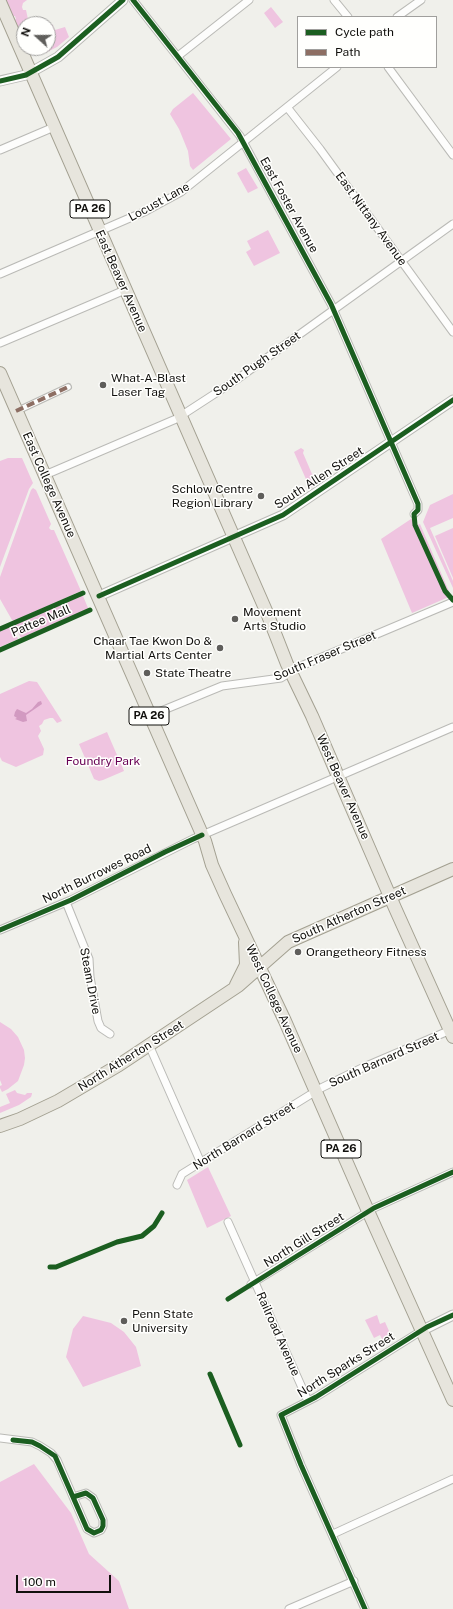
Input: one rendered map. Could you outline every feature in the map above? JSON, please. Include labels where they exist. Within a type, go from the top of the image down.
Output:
[{"type":"main road","name":"East Beaver Avenue","points":[[0,2],[233,538]]},
{"type":"main road","name":"East College Avenue","points":[[0,373],[99,596]]},
{"type":"main road","name":"West Beaver Avenue","points":[[233,538],[390,897],[452,1032]]},
{"type":"main road","name":"West College Avenue","points":[[99,596],[149,716],[202,835],[212,865],[243,931],[257,970],[315,1091],[453,1400]]},
{"type":"main road","name":"South Atherton Street","points":[[257,970],[288,942],[453,869]]},
{"type":"main road","points":[[232,991],[239,981],[246,965],[246,948],[243,931]]},
{"type":"main road","name":"North Atherton Street","points":[[0,1126],[58,1101],[149,1045],[232,991],[257,970]]},
{"type":"street","points":[[0,81],[18,77],[30,72],[62,54],[123,0]]},
{"type":"street","name":"East Foster Avenue","points":[[133,0],[231,123],[243,142],[334,310],[418,504],[418,510],[414,514]]},
{"type":"street","points":[[178,56],[248,0]]},
{"type":"street","points":[[334,0],[347,16]]},
{"type":"street","points":[[398,16],[421,0]]},
{"type":"street","name":"Locust Lane","points":[[0,274],[146,212],[181,192],[336,68]]},
{"type":"street","points":[[389,68],[453,155]]},
{"type":"street","name":"East Nittany Avenue","points":[[287,107],[320,149],[453,332]]},
{"type":"street","points":[[0,150],[54,127]]},
{"type":"street","name":"South Pugh Street","points":[[44,475],[180,417],[236,380],[453,224]]},
{"type":"street","points":[[0,343],[125,290]]},
{"type":"street","points":[[16,411],[68,387]]},
{"type":"street","name":"South Allen Street","points":[[99,596],[286,514],[453,400]]},
{"type":"street","name":"South Fraser Street","points":[[149,716],[222,686],[275,680],[313,661],[453,602]]},
{"type":"street","name":"North Burrowes Road","points":[[0,930],[66,902],[202,835],[453,727]]},
{"type":"street","name":"Steam Drive","points":[[66,902],[88,959],[98,1021],[101,1028],[110,1034]]},
{"type":"street","name":"South Barnard Street","points":[[315,1091],[364,1067],[452,1032]]},
{"type":"street","points":[[149,1045],[201,1163]]},
{"type":"street","name":"North Barnard Street","points":[[177,1185],[182,1174],[315,1091]]},
{"type":"street","name":"North Gill Street","points":[[253,1283],[368,1211],[453,1172]]},
{"type":"street","name":"Railroad Avenue","points":[[228,1222],[253,1283],[308,1401]]},
{"type":"street","points":[[421,1331],[453,1315]]},
{"type":"street","name":"North Sparks Street","points":[[333,1534],[301,1465],[282,1415],[308,1401],[421,1331]]},
{"type":"street","points":[[0,1438],[32,1442],[48,1450],[57,1460],[73,1497],[87,1529],[94,1533],[101,1530],[104,1526],[103,1520],[93,1498],[86,1493],[73,1497]]},
{"type":"street","points":[[366,1609],[333,1534],[453,1479]]},
{"type":"street","points":[[288,1609],[354,1581]]},
{"type":"green space","points":[[6,0],[27,0],[23,3],[22,7],[23,10],[26,10],[27,16],[16,16],[16,19],[15,16],[12,16]]},
{"type":"green space","points":[[271,7],[283,22],[275,28],[264,13]]},
{"type":"green space","points":[[65,27],[69,37],[57,47],[56,30]]},
{"type":"green space","points":[[193,93],[231,139],[193,170],[190,166],[188,151],[179,129],[170,114],[173,109]]},
{"type":"green space","points":[[246,168],[258,188],[248,193],[237,173]]},
{"type":"green space","points":[[268,230],[280,253],[254,266],[246,252],[251,249],[247,241]]},
{"type":"green space","points":[[301,448],[304,450],[303,453],[312,474],[314,474],[317,480],[317,483],[312,487],[309,486],[294,452]]},
{"type":"green space","points":[[8,458],[22,458],[33,483],[29,489],[0,567],[0,461]]},
{"type":"green space","points":[[33,488],[36,490],[51,524],[49,528],[54,530],[81,591],[14,621],[0,599],[0,577]]},
{"type":"green space","points":[[453,494],[453,518],[430,528],[453,581],[453,588],[423,522],[430,505]]},
{"type":"green space","points":[[414,517],[417,525],[420,524],[451,596],[412,613],[381,539]]},
{"type":"green space","points":[[453,528],[453,578],[435,536]]},
{"type":"green space","points":[[83,596],[88,610],[21,638],[15,626],[16,624]]},
{"type":"green space","points":[[11,626],[13,627],[18,639],[0,647],[0,631]]},
{"type":"green space","points":[[29,681],[37,682],[62,721],[57,723],[53,718],[44,720],[39,726],[41,731],[38,736],[44,749],[43,755],[16,767],[2,761],[0,757],[0,694]]},
{"type":"green space","name":"Foundry Park","points":[[107,732],[124,771],[99,781],[94,779],[79,744]]},
{"type":"green space","points":[[0,1022],[11,1029],[18,1037],[24,1050],[25,1058],[18,1081],[2,1092],[0,1088],[2,1085],[0,1080]]},
{"type":"green space","points":[[15,1090],[17,1093],[25,1095],[27,1093],[32,1093],[31,1097],[19,1105],[0,1113],[0,1107],[10,1103],[6,1094]]},
{"type":"green space","points":[[208,1167],[231,1216],[207,1228],[187,1180]]},
{"type":"green space","points":[[377,1315],[380,1324],[385,1322],[393,1340],[384,1343],[380,1335],[374,1338],[365,1320]]},
{"type":"green space","points":[[83,1316],[111,1323],[124,1332],[136,1347],[141,1366],[83,1387],[66,1357],[73,1329]]},
{"type":"green space","points":[[34,1464],[71,1513],[89,1554],[119,1581],[129,1609],[0,1609],[0,1482]]},
{"type":"shaded area","points":[[41,701],[42,704],[26,715],[27,721],[23,722],[15,719],[17,718],[14,716],[17,709],[26,713]]},
{"type":"marked path","points":[[16,411],[68,387]]},
{"type":"cycle path","points":[[0,81],[26,75],[58,57],[123,0]]},
{"type":"cycle path","points":[[133,0],[238,133],[331,304],[418,504],[418,510],[414,514],[415,525],[445,591],[453,600]]},
{"type":"cycle path","points":[[99,596],[283,515],[453,400]]},
{"type":"cycle path","name":"Pattee Mall","points":[[0,629],[83,593]]},
{"type":"cycle path","name":"Pattee Mall","points":[[0,650],[90,610]]},
{"type":"cycle path","points":[[0,930],[71,900],[165,852],[202,835]]},
{"type":"cycle path","points":[[228,1299],[374,1208],[453,1172]]},
{"type":"cycle path","points":[[50,1267],[56,1267],[117,1242],[142,1236],[154,1226],[162,1213]]},
{"type":"cycle path","points":[[365,1609],[301,1465],[281,1415],[316,1397],[427,1327],[453,1315]]},
{"type":"cycle path","points":[[210,1374],[240,1445]]},
{"type":"cycle path","points":[[13,1440],[32,1442],[55,1456],[87,1529],[94,1533],[101,1530],[103,1520],[93,1498],[86,1493],[73,1497]]},
{"type":"place","name":"What-A-Blast Laser Tag","points":[[103,385]]},
{"type":"place","name":"Schlow Centre Region Library","points":[[261,496]]},
{"type":"place","name":"Movement Arts Studio","points":[[235,619]]},
{"type":"place","name":"Chaar Tae Kwon Do & Martial Arts Center","points":[[220,648]]},
{"type":"place","name":"State Theatre","points":[[147,673]]},
{"type":"place","name":"Orangetheory Fitness","points":[[298,952]]},
{"type":"place","name":"Penn State University","points":[[124,1321]]}]
